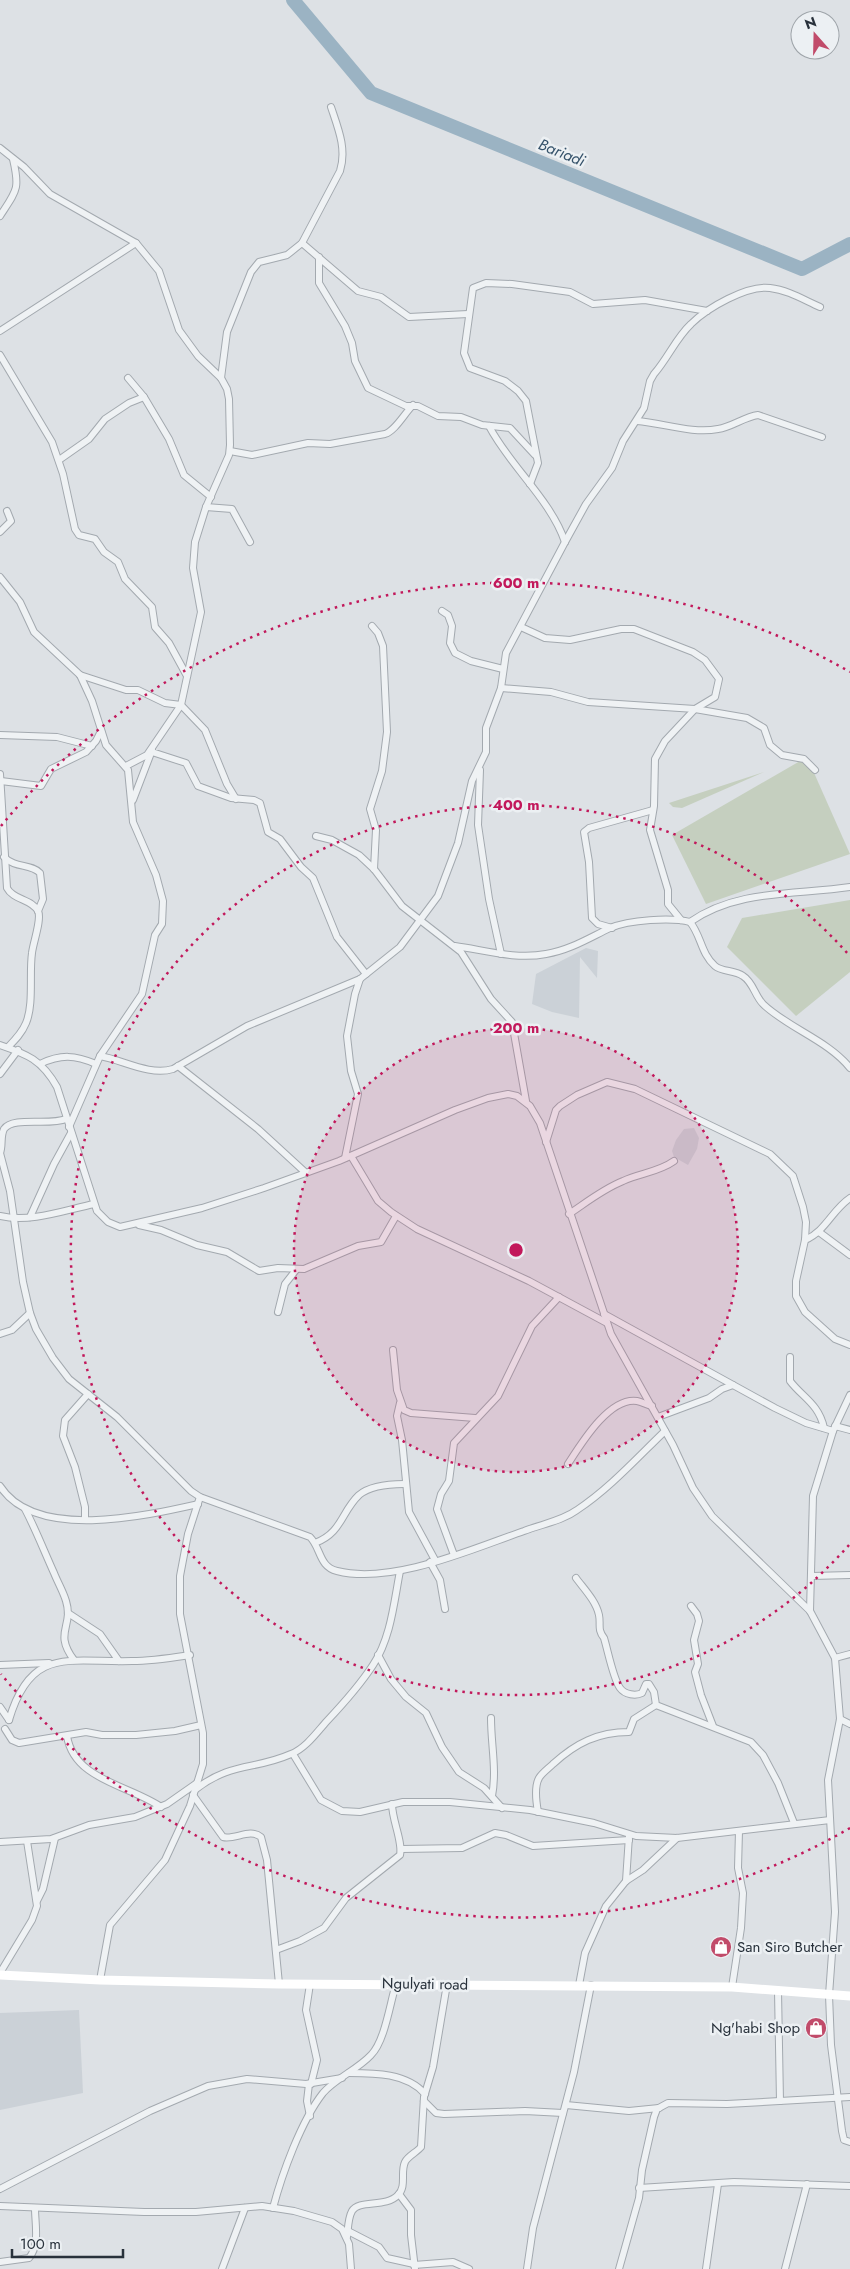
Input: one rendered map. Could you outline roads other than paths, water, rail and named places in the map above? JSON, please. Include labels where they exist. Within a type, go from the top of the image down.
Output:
[{"type":"main road","name":"Ngulyati road","points":[[0,1974],[100,1980],[279,1984],[732,1987],[829,1996],[850,1996]]},
{"type":"street","points":[[221,378],[227,332],[251,272],[259,262],[287,255],[302,243],[310,231],[343,160],[339,131],[331,107]]},
{"type":"street","points":[[0,148],[50,194],[136,243],[159,271],[179,330],[198,356],[221,378],[229,399],[230,451],[206,507],[194,555],[194,577],[201,608],[181,704],[152,751],[131,804]]},
{"type":"street","points":[[0,216],[17,190],[18,182],[13,159]]},
{"type":"street","points":[[0,331],[136,243]]},
{"type":"street","points":[[302,243],[358,291],[381,297],[409,317],[468,314]]},
{"type":"street","points":[[319,257],[319,283],[345,326],[363,381],[368,388],[406,406],[414,406],[438,416],[461,417],[489,426],[499,425],[510,428],[536,456]]},
{"type":"street","points":[[530,484],[538,463],[530,417],[524,398],[505,381],[473,370],[467,364],[464,353],[473,288],[486,283],[570,292],[593,304],[646,300],[707,311]]},
{"type":"street","points":[[100,1056],[162,1072],[178,1066],[247,1026],[360,979],[400,947],[427,908],[438,896],[450,868],[472,781],[480,768],[486,752],[486,728],[501,688],[506,653],[586,504],[612,468],[623,441],[644,408],[650,382],[654,374],[691,324],[707,311],[724,301],[756,288],[769,288],[789,293],[820,307]]},
{"type":"street","points":[[0,355],[52,442],[60,460],[75,529],[79,535],[95,539],[104,552],[118,562],[125,579],[152,607],[154,627],[169,643],[187,676]]},
{"type":"street","points":[[128,378],[144,397],[169,438],[184,475],[211,497]]},
{"type":"street","points":[[60,460],[89,439],[105,418],[144,397]]},
{"type":"street","points":[[230,451],[252,456],[308,443],[330,444],[385,434],[393,430],[400,419],[414,406]]},
{"type":"street","points":[[636,421],[668,424],[682,429],[716,430],[758,415],[822,437]]},
{"type":"street","points":[[489,426],[503,450],[530,484],[562,533],[565,542]]},
{"type":"street","points":[[206,507],[232,509],[250,542]]},
{"type":"street","points":[[0,532],[11,521],[7,510]]},
{"type":"street","points":[[0,577],[20,602],[34,632],[80,675],[92,701],[100,731],[106,744],[126,766],[130,776],[133,822],[156,875],[164,913],[162,924],[155,935],[142,994],[100,1056],[70,1130],[30,1217]]},
{"type":"street","points":[[442,611],[448,614],[452,625],[450,643],[455,653],[471,661],[503,669]]},
{"type":"street","points":[[372,626],[378,633],[383,646],[387,732],[382,772],[370,809],[376,830],[374,869]]},
{"type":"street","points":[[521,627],[546,638],[570,640],[628,628],[647,633],[693,652],[705,660],[717,675],[720,683],[715,697],[695,709],[656,755],[650,830],[668,890],[668,904],[681,920]]},
{"type":"street","points":[[80,675],[126,690],[138,690],[165,703],[181,704],[205,730],[227,784],[236,799]]},
{"type":"street","points":[[501,688],[551,692],[588,702],[695,709],[747,718],[760,724],[768,733],[770,745],[774,750],[782,755],[804,759],[815,770]]},
{"type":"street","points":[[1,781],[41,786],[51,769],[79,757],[92,746],[100,731]]},
{"type":"street","points":[[0,735],[57,737],[92,746]]},
{"type":"street","points":[[126,766],[144,759],[152,751]]},
{"type":"street","points":[[152,751],[186,763],[196,784],[222,796],[254,800],[260,803],[268,832],[280,839],[301,867],[313,878],[337,937],[366,974]]},
{"type":"street","points":[[480,768],[478,825],[489,899],[501,954]]},
{"type":"street","points":[[0,774],[4,858],[8,891],[38,911]]},
{"type":"street","points":[[612,928],[598,924],[592,918],[589,862],[584,832],[589,828],[626,816],[653,810]]},
{"type":"street","points":[[316,836],[343,845],[374,869],[402,906],[461,952],[491,999],[512,1022],[522,1068],[526,1102]]},
{"type":"street","points":[[4,858],[14,865],[32,868],[40,873],[43,896],[38,911],[39,918],[30,967],[29,1010],[26,1023],[17,1039],[8,1047]]},
{"type":"street","points":[[455,946],[501,954],[524,956],[546,954],[584,942],[612,928],[639,922],[681,920],[690,922],[705,912],[730,901],[850,887]]},
{"type":"street","points":[[690,922],[706,955],[716,967],[742,974],[747,978],[758,999],[779,1018],[850,1067]]},
{"type":"street","points":[[360,979],[353,1001],[347,1036],[351,1071],[358,1094],[348,1157],[378,1201],[396,1216],[417,1229],[494,1264],[606,1323]]},
{"type":"street","points":[[0,1045],[31,1056],[50,1075],[57,1087],[94,1204],[102,1218],[113,1226],[136,1224],[202,1208],[306,1173],[488,1098],[508,1094],[517,1096],[526,1102],[540,1123],[606,1323],[652,1406],[693,1488],[712,1516],[810,1611],[835,1658],[840,1719],[828,1780],[835,1912],[829,1996],[831,2045],[844,2140],[850,2142]]},
{"type":"street","points":[[0,1074],[18,1050]]},
{"type":"street","points":[[40,1064],[61,1056],[83,1059],[96,1064]]},
{"type":"street","points":[[178,1066],[258,1130],[306,1173]]},
{"type":"street","points":[[546,1142],[556,1110],[569,1099],[607,1082],[636,1089],[770,1154],[793,1176],[806,1222],[805,1240],[796,1281],[796,1296],[800,1305],[811,1317],[836,1339],[850,1345]]},
{"type":"street","points":[[66,1119],[53,1124],[10,1124],[1,1136],[0,1153],[8,1181],[30,1313],[53,1358],[69,1379],[117,1417],[174,1476],[200,1497],[310,1537],[315,1543],[323,1563],[337,1571],[370,1575],[400,1571],[454,1555],[568,1516],[588,1501],[665,1432]]},
{"type":"street","points":[[569,1214],[603,1190],[632,1177],[667,1167],[674,1161]]},
{"type":"street","points":[[805,1240],[819,1232],[840,1205],[850,1198]]},
{"type":"street","points":[[1,1217],[30,1217],[94,1204]]},
{"type":"street","points":[[136,1224],[161,1230],[197,1245],[227,1252],[256,1270],[285,1268],[296,1270],[318,1264],[358,1246],[381,1242],[396,1216]]},
{"type":"street","points":[[819,1232],[850,1255]]},
{"type":"street","points":[[278,1312],[285,1284],[296,1270]]},
{"type":"street","points":[[454,1555],[437,1508],[441,1494],[449,1481],[454,1444],[475,1418],[498,1396],[532,1326],[559,1297]]},
{"type":"street","points":[[0,1334],[12,1330],[30,1313]]},
{"type":"street","points":[[604,1314],[775,1408],[824,1428],[850,1430]]},
{"type":"street","points":[[393,1350],[400,1404],[397,1416],[402,1440],[404,1484],[409,1512],[433,1561],[440,1580],[445,1609]]},
{"type":"street","points":[[790,1357],[790,1380],[807,1397],[820,1415],[824,1428]]},
{"type":"street","points":[[658,1418],[709,1398],[722,1389],[733,1385]]},
{"type":"street","points":[[85,1520],[85,1507],[75,1467],[63,1436],[65,1420],[88,1394]]},
{"type":"street","points":[[810,1611],[813,1496],[834,1428],[850,1395]]},
{"type":"street","points":[[568,1464],[589,1432],[616,1406],[638,1401],[652,1406]]},
{"type":"street","points":[[400,1404],[404,1410],[411,1413],[475,1418]]},
{"type":"street","points":[[315,1543],[326,1539],[333,1532],[360,1494],[373,1488],[404,1484]]},
{"type":"street","points":[[0,1486],[5,1494],[34,1513],[85,1520],[154,1515],[198,1504]]},
{"type":"street","points":[[100,1980],[110,1925],[165,1860],[196,1789],[203,1764],[204,1742],[190,1655],[180,1614],[180,1576],[188,1534],[200,1497]]},
{"type":"street","points":[[24,1507],[39,1536],[62,1591],[68,1613],[63,1636],[66,1650],[74,1660]]},
{"type":"street","points":[[0,1842],[55,1838],[89,1825],[135,1817],[196,1789],[208,1780],[232,1768],[268,1763],[293,1754],[306,1744],[339,1708],[374,1665],[390,1626],[400,1571]]},
{"type":"street","points":[[812,1576],[850,1576]]},
{"type":"street","points":[[576,1578],[594,1603],[599,1616],[599,1631],[604,1638],[620,1688],[627,1694],[638,1695],[642,1693],[646,1684],[649,1684],[654,1692],[656,1705]]},
{"type":"street","points":[[691,1606],[697,1614],[699,1621],[694,1640],[698,1664],[695,1672],[701,1695],[714,1726]]},
{"type":"street","points":[[68,1613],[100,1634],[119,1661]]},
{"type":"street","points":[[835,1658],[850,1654]]},
{"type":"street","points":[[0,1664],[51,1663],[74,1660],[119,1661],[190,1655]]},
{"type":"street","points":[[378,1655],[391,1679],[406,1697],[426,1713],[442,1747],[459,1772],[484,1788],[502,1808]]},
{"type":"street","points":[[0,1707],[9,1720],[24,1683],[36,1672],[51,1663]]},
{"type":"street","points":[[656,1705],[669,1712],[714,1726],[751,1742],[763,1755],[778,1783],[794,1824]]},
{"type":"street","points":[[538,1812],[536,1786],[540,1777],[563,1755],[589,1738],[617,1731],[629,1732],[634,1719],[656,1705]]},
{"type":"street","points":[[491,1718],[495,1778],[492,1796]]},
{"type":"street","points":[[840,1719],[850,1724]]},
{"type":"street","points":[[5,1729],[12,1740],[19,1743],[86,1732],[102,1735],[153,1733],[201,1725]]},
{"type":"street","points":[[67,1736],[70,1750],[80,1763],[109,1783],[141,1794],[160,1807]]},
{"type":"street","points":[[293,1754],[321,1800],[333,1808],[360,1812],[392,1804],[450,1802],[538,1812],[594,1823],[629,1837]]},
{"type":"street","points":[[196,1789],[223,1837],[230,1838],[253,1833],[261,1837],[267,1860],[279,1984]]},
{"type":"street","points":[[276,1950],[300,1941],[324,1928],[346,1898],[400,1855],[402,1849],[394,1824],[392,1804]]},
{"type":"street","points":[[402,1849],[462,1848],[495,1833],[506,1835],[533,1846],[629,1837],[677,1838],[830,1820]]},
{"type":"street","points":[[732,1987],[742,1928],[743,1894],[738,1868],[738,1831]]},
{"type":"street","points":[[626,1881],[629,1837]]},
{"type":"street","points":[[0,1974],[32,1920],[37,1901],[43,1889],[55,1838]]},
{"type":"street","points":[[579,1985],[586,1952],[606,1906],[626,1881],[643,1870],[677,1838]]},
{"type":"street","points":[[27,1841],[37,1901]]},
{"type":"street","points":[[310,1984],[306,2010],[317,2060],[307,2101],[310,2116]]},
{"type":"street","points":[[272,2208],[286,2167],[310,2116],[324,2093],[372,2054],[382,2033],[396,1984]]},
{"type":"street","points":[[351,2269],[347,2239],[350,2217],[354,2208],[359,2205],[386,2202],[399,2194],[402,2190],[403,2168],[406,2160],[421,2147],[424,2097],[433,2067],[447,1984]]},
{"type":"street","points":[[527,2269],[533,2228],[566,2105],[591,1985]]},
{"type":"street","points":[[778,1991],[780,2101]]},
{"type":"street","points":[[350,2073],[380,2074],[407,2080],[418,2086],[436,2113],[525,2111],[563,2113]]},
{"type":"street","points":[[0,2189],[150,2111],[208,2086],[247,2079],[310,2084],[342,2078]]},
{"type":"street","points":[[566,2105],[629,2112],[659,2108],[668,2102],[780,2101],[850,2097]]},
{"type":"street","points":[[619,2269],[639,2198],[639,2188],[650,2132],[659,2108]]},
{"type":"street","points":[[639,2188],[718,2184],[850,2186]]},
{"type":"street","points":[[706,2269],[714,2226],[718,2184]]},
{"type":"street","points":[[785,2269],[807,2184]]},
{"type":"street","points":[[399,2194],[411,2210],[410,2235],[414,2266]]},
{"type":"street","points":[[0,2206],[144,2212],[272,2208],[332,2222],[342,2229],[347,2239]]},
{"type":"street","points":[[6,2269],[3,2262],[29,2258],[33,2253],[36,2242],[35,2208]]},
{"type":"street","points":[[222,2269],[245,2208]]},
{"type":"street","points":[[348,2231],[379,2248],[387,2258],[414,2266],[453,2262],[469,2269]]},
{"type":"waterway","name":"Bariadi","points":[[293,0],[371,93],[802,269],[850,244]]},
{"type":"place","name":"San Siro Butcher","points":[[721,1947]]},
{"type":"place","name":"Ng'habi Shop","points":[[816,2028]]}]
